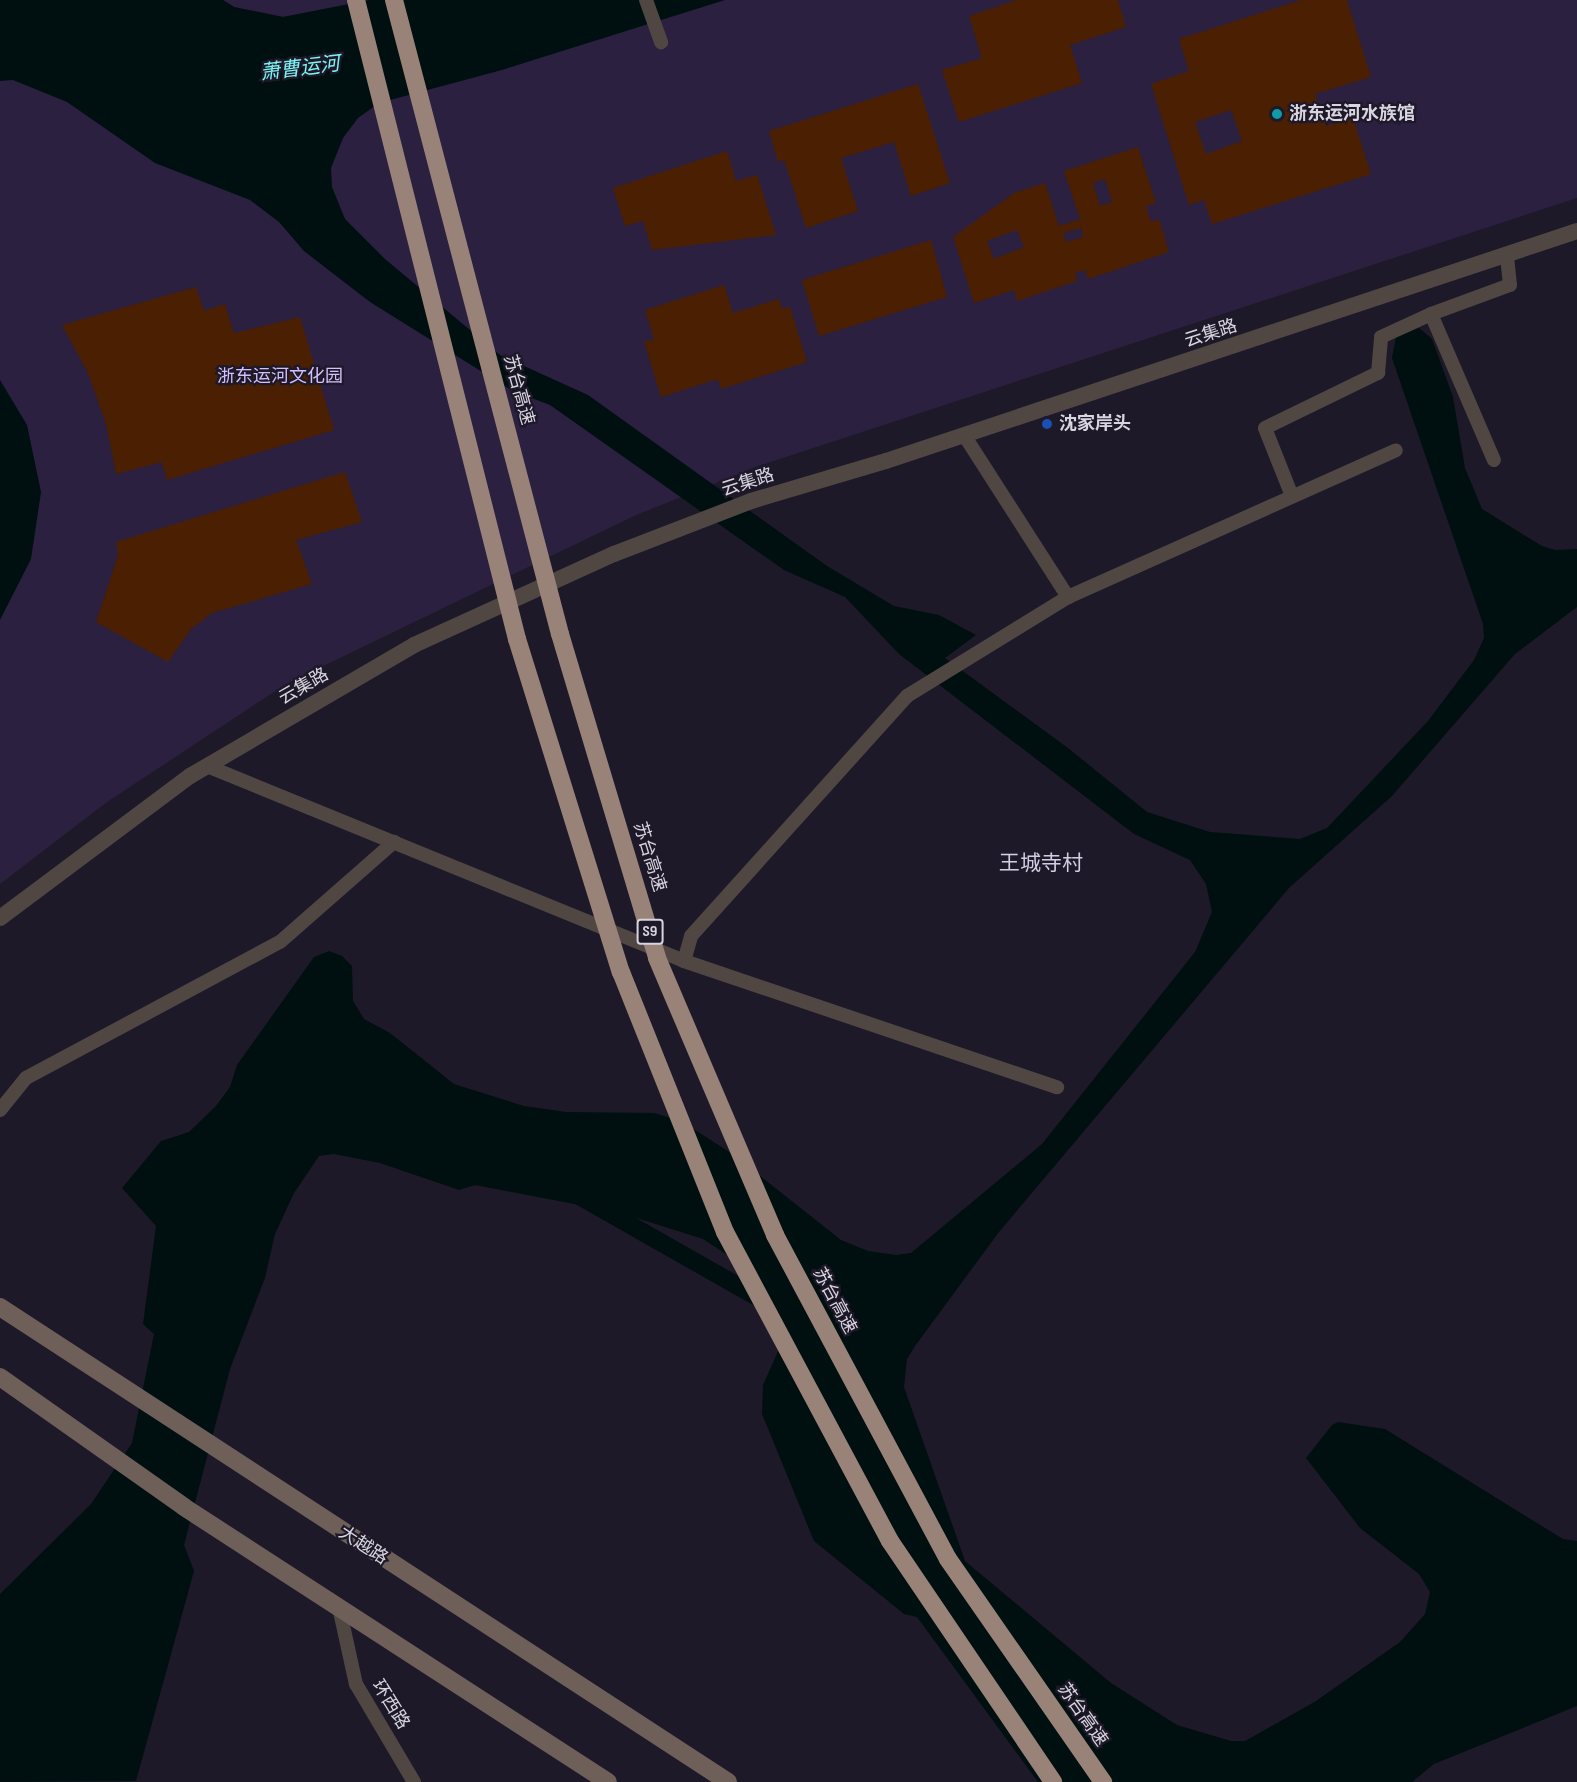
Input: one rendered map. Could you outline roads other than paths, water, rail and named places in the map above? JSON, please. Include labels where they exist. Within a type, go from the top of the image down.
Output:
[{"type":"highway","name":"S9","points":[[356,0],[517,639],[621,972],[726,1232],[884,1530],[1053,1782]]},
{"type":"highway","name":"苏台高速","points":[[394,0],[560,634],[657,958],[775,1235],[948,1560],[1103,1782]]},
{"type":"main road","name":"大越路","points":[[0,1307],[194,1437],[728,1782]]},
{"type":"main road","points":[[0,1377],[184,1507],[608,1782]]},
{"type":"street","points":[[646,0],[661,42]]},
{"type":"street","name":"云集路","points":[[0,918],[207,766],[414,645],[700,519],[964,435],[1577,231]]},
{"type":"street","points":[[1292,496],[1265,428],[1378,373],[1381,337],[1431,314],[1510,285],[1507,255]]},
{"type":"street","points":[[1431,314],[1494,460]]},
{"type":"street","points":[[964,435],[1068,597]]},
{"type":"street","points":[[684,961],[692,936],[908,696],[1068,597],[1396,450]]},
{"type":"street","points":[[207,766],[684,961],[1057,1087]]},
{"type":"street","points":[[0,1110],[26,1078],[280,942],[394,842]]},
{"type":"street","name":"环西路","points":[[339,1607],[356,1684],[414,1782]]},
{"type":"water","name":"萧曹运河","points":[[0,0],[223,0],[234,7],[283,17],[370,0],[725,0],[502,70],[379,103],[358,118],[343,138],[331,168],[332,187],[345,219],[385,259],[500,355],[588,395],[827,566],[894,606],[939,615],[976,635],[945,658],[1068,748],[1147,812],[1210,832],[1300,839],[1327,828],[1428,721],[1474,660],[1484,638],[1483,624],[1392,358],[1396,337],[1419,328],[1432,339],[1453,397],[1465,468],[1482,509],[1542,546],[1555,550],[1577,549],[1577,607],[1515,654],[1392,796],[1289,888],[999,1232],[907,1359],[904,1387],[965,1561],[1111,1683],[1177,1725],[1231,1741],[1245,1741],[1316,1701],[1400,1642],[1425,1614],[1430,1592],[1419,1574],[1360,1528],[1306,1458],[1332,1425],[1338,1422],[1385,1429],[1563,1539],[1577,1541],[1577,1706],[1434,1764],[1412,1782],[1038,1782],[917,1617],[904,1614],[814,1541],[762,1414],[763,1385],[780,1347],[782,1320],[769,1295],[738,1262],[703,1239],[621,1213],[475,1185],[459,1190],[380,1163],[334,1154],[319,1156],[294,1193],[275,1234],[265,1278],[230,1369],[184,1545],[194,1571],[136,1781],[0,1782],[0,1594],[91,1504],[132,1443],[154,1334],[143,1324],[156,1226],[122,1188],[161,1141],[189,1132],[216,1106],[230,1087],[237,1065],[314,957],[329,951],[342,956],[352,966],[353,1001],[364,1019],[390,1033],[454,1084],[524,1106],[566,1112],[654,1113],[681,1121],[731,1153],[841,1240],[868,1251],[896,1255],[911,1253],[1042,1144],[1195,952],[1212,912],[1206,884],[1190,860],[1134,834],[899,654],[845,597],[784,570],[550,405],[513,391],[370,302],[304,251],[279,222],[250,200],[155,163],[67,102],[13,80],[0,81]]},
{"type":"water","points":[[0,380],[27,425],[41,492],[31,559],[0,620]]},
{"type":"waterway","points":[[581,1197],[766,1302]]},
{"type":"place","name":"浙东运河水族馆","points":[[1277,114]]},
{"type":"place","name":"沈家岸头","points":[[1047,424]]},
{"type":"district","name":"王城寺村","points":[[1041,864]]},
{"type":"park label","name":"浙东运河文化园","points":[[280,377]]}]
